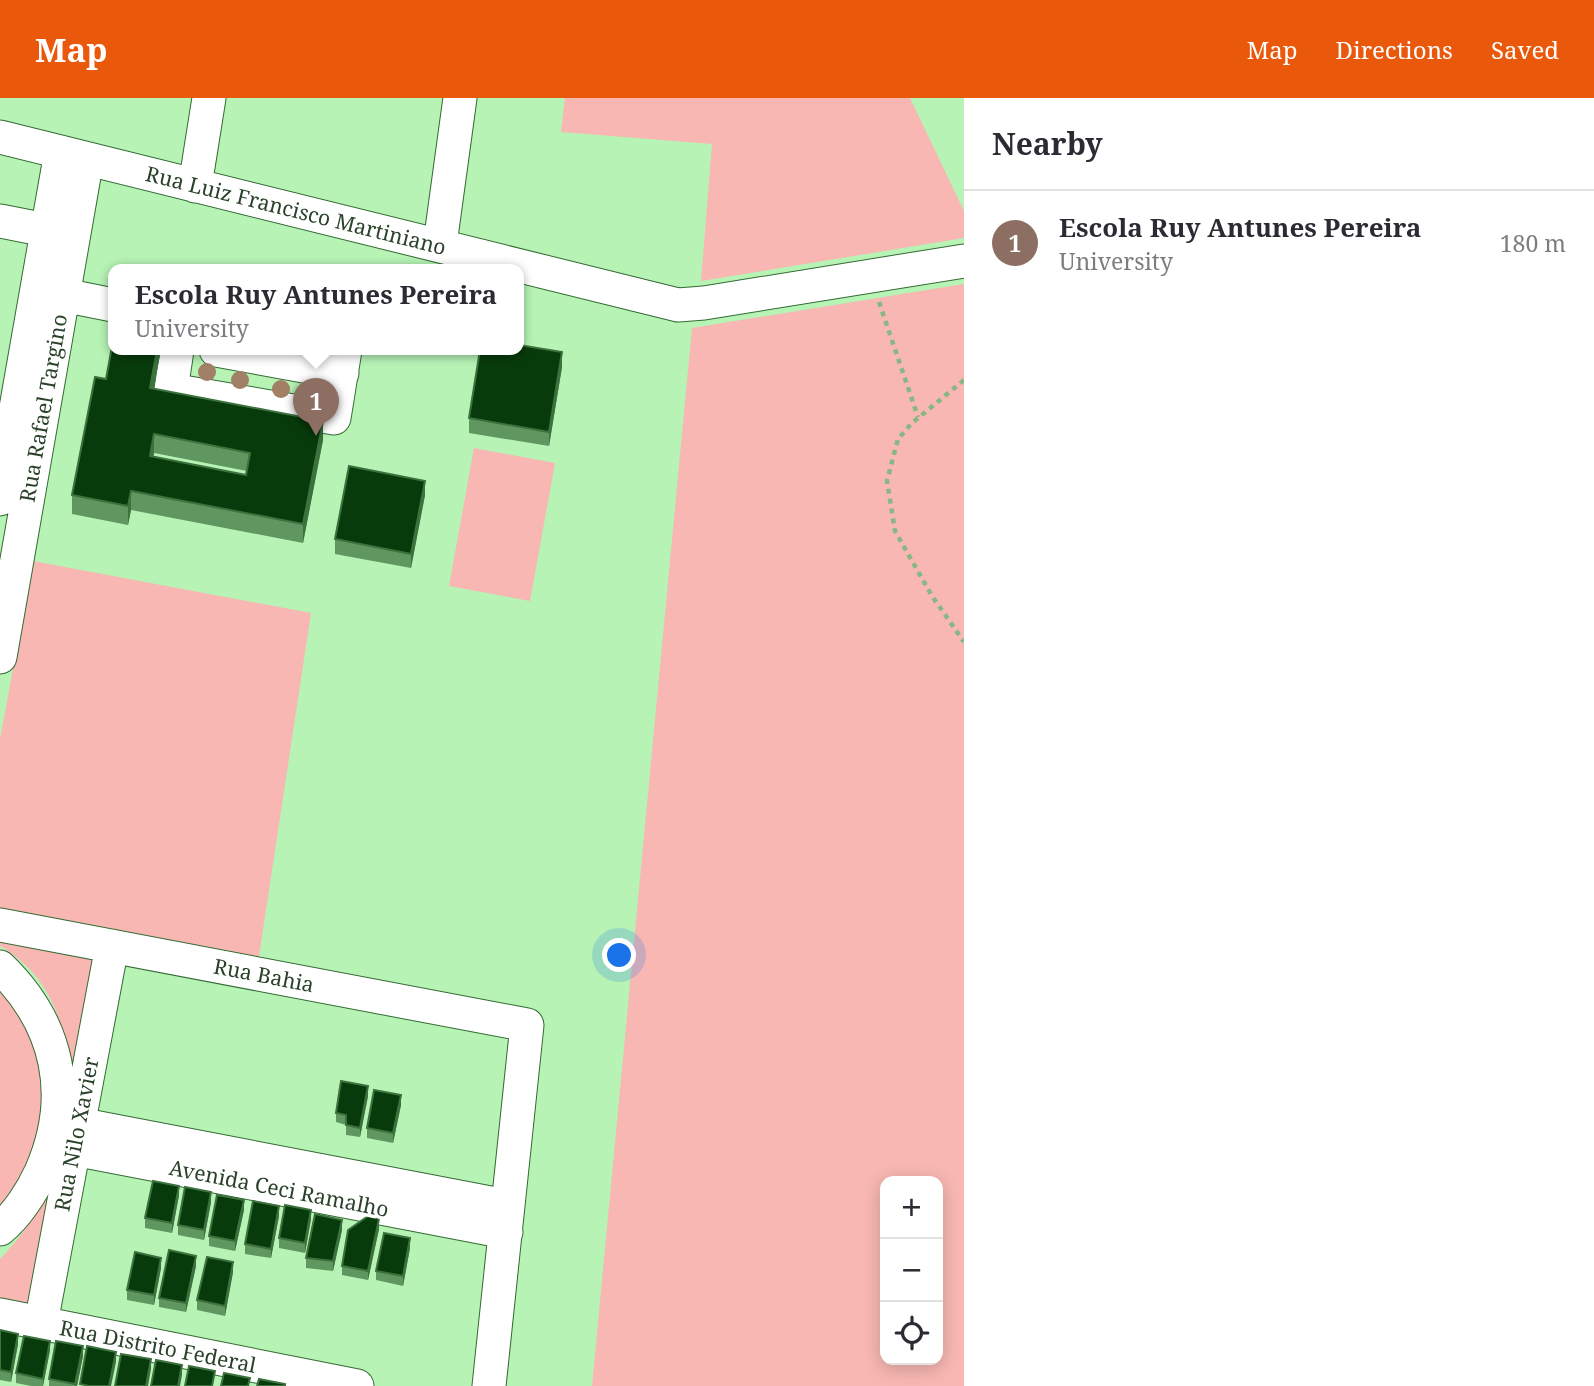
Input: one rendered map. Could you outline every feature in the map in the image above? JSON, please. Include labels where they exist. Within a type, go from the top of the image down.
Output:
[{"type":"street","points":[[195,186],[209,98]]},
{"type":"street","points":[[440,244],[460,98]]},
{"type":"street","name":"Rua Luiz Francisco Martiniano","points":[[0,137],[515,264]]},
{"type":"street","name":"Rua Rafael Targino","points":[[0,499],[21,395],[60,233],[74,155]]},
{"type":"street","points":[[0,222],[60,233]]},
{"type":"street","name":"Rua Rafael Targino","points":[[0,657],[21,395],[65,285],[60,233]]},
{"type":"street","name":"Rua Luiz Francisco Martiniano","points":[[524,266],[678,305],[964,261]]},
{"type":"street","points":[[65,285],[108,283]]},
{"type":"street","points":[[65,285],[108,302]]},
{"type":"street","points":[[176,355],[171,390],[334,418],[343,361],[274,355]]},
{"type":"street","name":"Rua Bahia","points":[[0,925],[527,1025],[506,1219]]},
{"type":"street","name":"Rua Nilo Xavier","points":[[41,1323],[65,1134],[112,946]]},
{"type":"street","points":[[0,967],[18,984],[38,1014],[52,1048],[65,1134],[34,1189],[0,1228]]},
{"type":"street","name":"Avenida Ceci Ramalho","points":[[65,1134],[506,1219]]},
{"type":"street","points":[[489,1386],[506,1219]]},
{"type":"street","name":"Rua Distrito Federal","points":[[0,1315],[357,1386]]},
{"type":"path","points":[[868,276],[918,417]]},
{"type":"path","points":[[964,380],[918,417],[898,439],[887,481],[895,531],[932,596],[964,642]]},
{"type":"shaded area","points":[[565,98],[910,98],[964,211],[964,238],[701,281],[712,144],[561,132]]},
{"type":"shaded area","points":[[964,284],[964,1386],[592,1386],[692,328]]},
{"type":"shaded area","points":[[474,448],[555,463],[530,601],[449,586]]},
{"type":"shaded area","points":[[33,561],[311,613],[258,963],[0,916],[0,739]]},
{"type":"shaded area","points":[[0,938],[97,957],[72,1100],[63,1032],[56,1012],[35,976],[20,960],[0,946]]},
{"type":"shaded area","points":[[0,985],[35,1039],[46,1082],[44,1125],[30,1167],[0,1209]]},
{"type":"shaded area","points":[[63,1165],[33,1313],[0,1306],[0,1259],[35,1215]]},
{"type":"building","points":[[524,346],[562,352],[549,432],[469,418],[479,355],[524,355]]},
{"type":"building","points":[[110,355],[156,355],[150,388],[323,421],[303,524],[131,491],[128,506],[72,495],[95,377],[106,379]],"holes":[[[154,434],[250,453],[246,475],[150,456]]]},
{"type":"building","points":[[349,466],[425,481],[411,554],[335,539]]},
{"type":"building","points":[[341,1081],[368,1086],[360,1128],[346,1125],[346,1115],[336,1113]]},
{"type":"building","points":[[374,1090],[401,1095],[393,1133],[367,1128]]},
{"type":"building","points":[[153,1181],[179,1186],[172,1223],[145,1218]]},
{"type":"building","points":[[185,1187],[211,1192],[204,1230],[178,1225]]},
{"type":"building","points":[[217,1195],[244,1200],[235,1241],[209,1236]]},
{"type":"building","points":[[253,1201],[279,1206],[271,1249],[245,1244]]},
{"type":"building","points":[[285,1205],[311,1210],[305,1243],[279,1238]]},
{"type":"building","points":[[315,1214],[342,1220],[333,1261],[306,1258]]},
{"type":"building","points":[[368,1216],[379,1219],[368,1271],[342,1266],[348,1230]]},
{"type":"building","points":[[384,1233],[410,1238],[403,1276],[376,1271]]},
{"type":"building","points":[[169,1250],[196,1256],[186,1303],[159,1298]]},
{"type":"building","points":[[135,1252],[161,1258],[154,1295],[127,1290]]},
{"type":"building","points":[[207,1257],[233,1262],[225,1306],[197,1300]]},
{"type":"building","points":[[0,1330],[18,1334],[11,1372],[0,1370]]},
{"type":"building","points":[[24,1336],[50,1341],[43,1379],[16,1373]]},
{"type":"building","points":[[56,1341],[83,1346],[75,1384],[49,1379]]},
{"type":"building","points":[[87,1346],[116,1352],[109,1386],[80,1384]]},
{"type":"building","points":[[121,1354],[151,1359],[146,1386],[115,1386]]},
{"type":"building","points":[[156,1360],[182,1365],[178,1386],[151,1386]]},
{"type":"building","points":[[189,1366],[215,1371],[212,1386],[185,1386]]},
{"type":"building","points":[[224,1373],[250,1378],[248,1386],[221,1386]]},
{"type":"building","points":[[259,1379],[285,1384],[285,1386],[257,1386]]},
{"type":"place","name":"Escola Ruy Antunes Pereira","points":[[316,436]]}]
